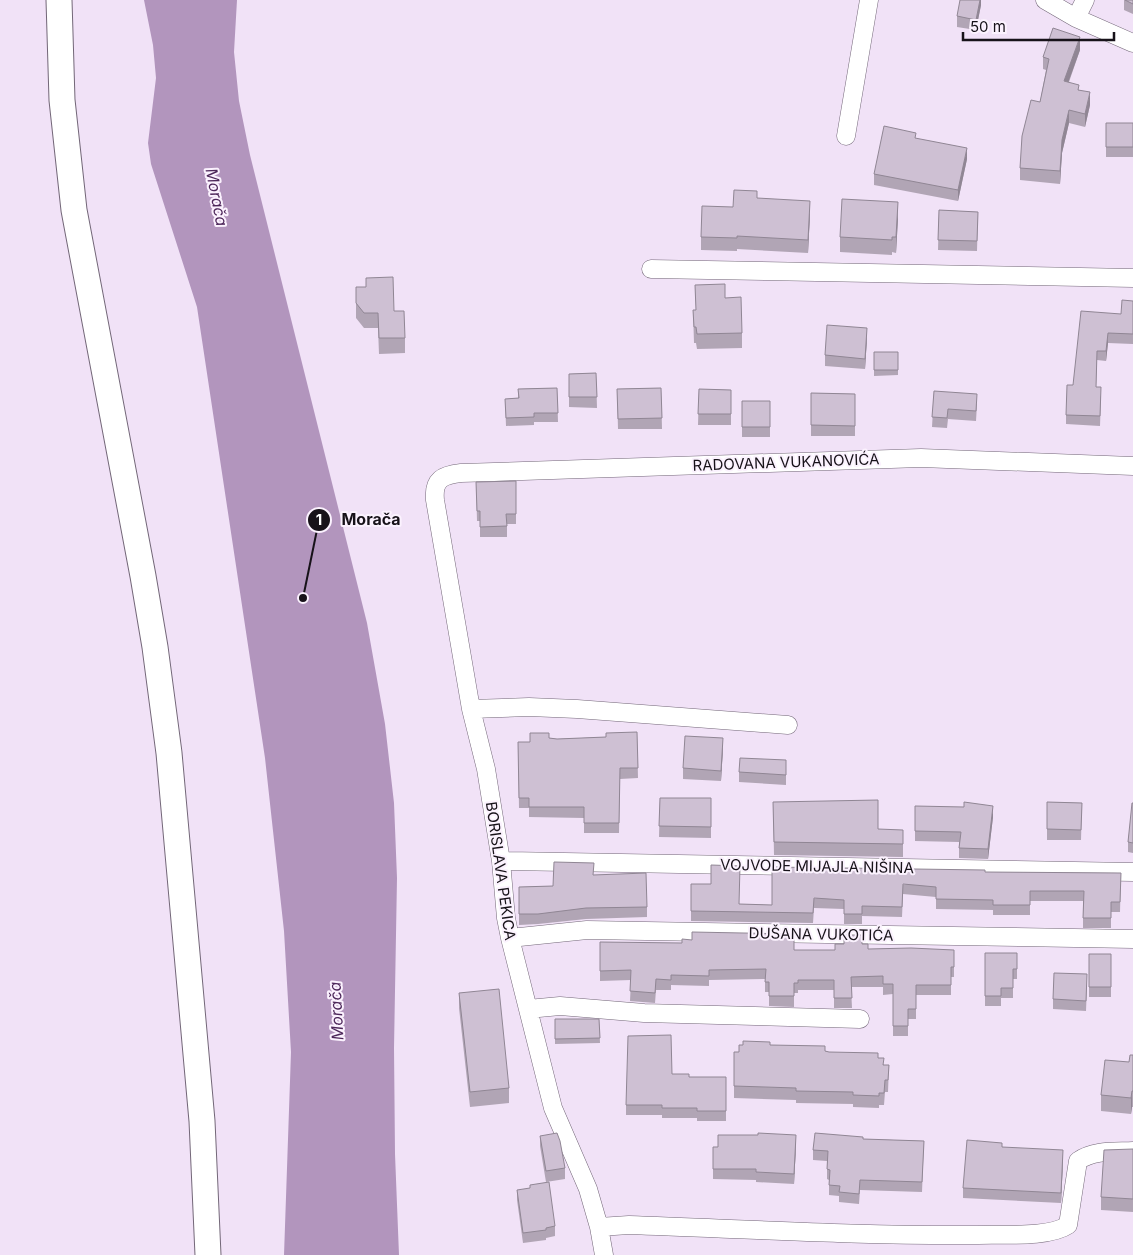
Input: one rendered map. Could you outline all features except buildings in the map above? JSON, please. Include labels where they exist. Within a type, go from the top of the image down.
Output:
[{"type":"main road","points":[[59,0],[63,109],[77,229],[143,576],[155,647],[169,753],[201,1109],[208,1255]]},
{"type":"street","points":[[846,136],[869,0]]},
{"type":"street","points":[[1045,0],[1076,18],[1133,43]]},
{"type":"street","points":[[1076,18],[1085,0]]},
{"type":"street","points":[[651,269],[1133,278]]},
{"type":"street","name":"RADOVANA VUKANOVIĆA","points":[[440,479],[450,474],[461,473],[921,458],[1133,466]]},
{"type":"street","name":"BORISLAVA PEKICA","points":[[440,479],[435,488],[435,500],[471,709],[486,769],[501,861],[506,918],[510,938],[553,1108],[588,1189],[599,1227],[604,1255]]},
{"type":"street","points":[[471,709],[529,707],[577,709],[788,725]]},
{"type":"street","name":"VOJVODE MIJAJLA NIŠINA","points":[[501,861],[1133,872]]},
{"type":"street","name":"DUŠANA VUKOTIĆA","points":[[510,938],[587,930],[1133,939]]},
{"type":"street","points":[[528,1009],[560,1006],[644,1013],[860,1019]]},
{"type":"street","points":[[599,1227],[629,1225],[937,1235],[1024,1234],[1061,1230],[1068,1225],[1078,1161],[1084,1156],[1097,1152],[1133,1151]]},
{"type":"water","points":[[144,0],[237,0],[234,52],[239,101],[250,155],[367,623],[385,724],[394,803],[397,878],[394,1048],[395,1154],[399,1255],[284,1255],[291,1052],[284,931],[265,758],[197,307],[151,164],[148,143],[156,78],[153,45]]},
{"type":"place","name":"Morača","points":[[303,598]]}]
